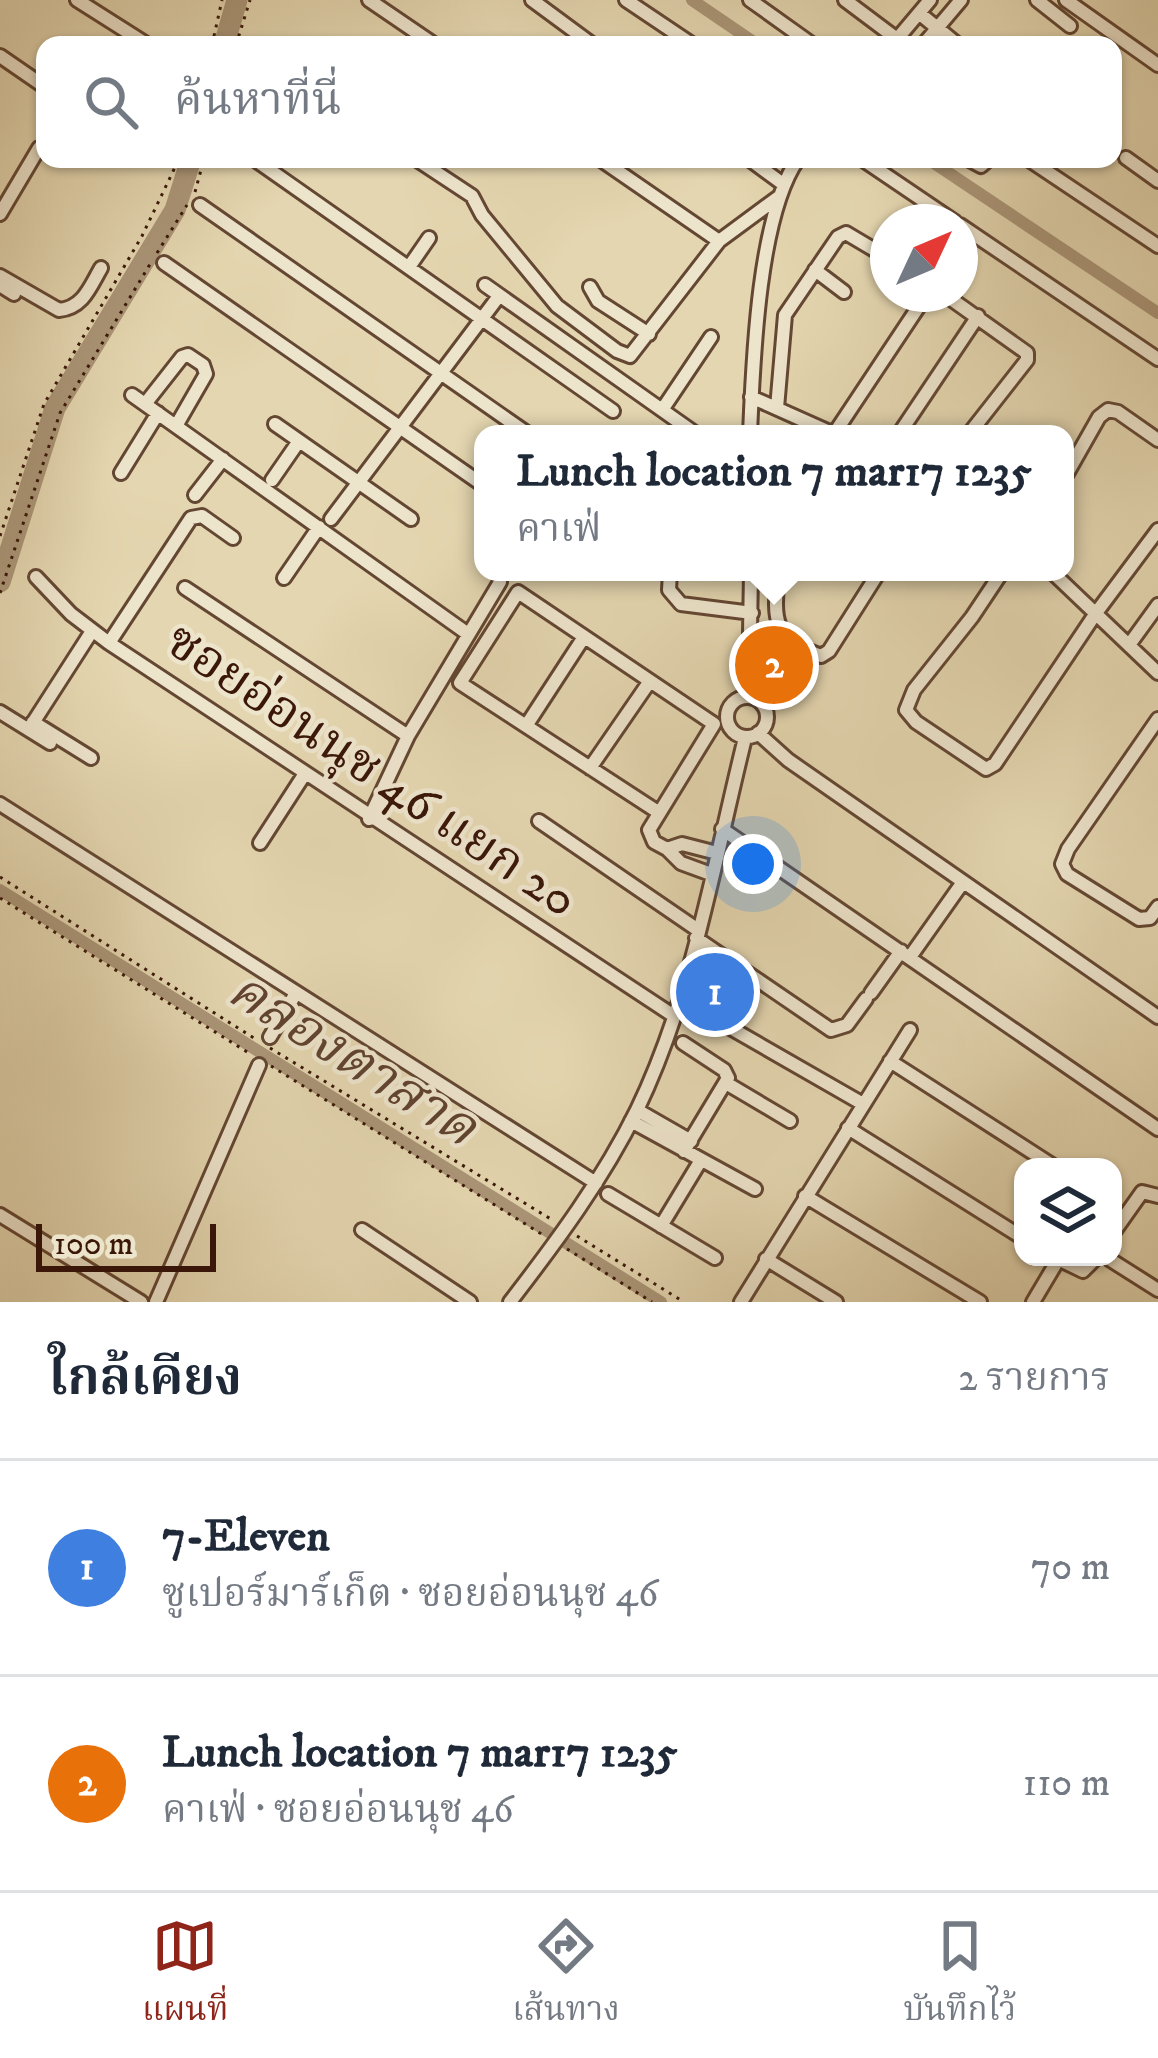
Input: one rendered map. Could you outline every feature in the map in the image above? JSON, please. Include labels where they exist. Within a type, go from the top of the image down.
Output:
[{"type":"street","points":[[77,0],[134,36]]},
{"type":"street","points":[[370,0],[421,36]]},
{"type":"street","points":[[532,0],[581,36]]},
{"type":"street","points":[[626,0],[680,36]]},
{"type":"street","points":[[750,0],[800,36]]},
{"type":"street","points":[[845,0],[863,5],[889,36]]},
{"type":"street","points":[[899,36],[930,0]]},
{"type":"street","points":[[931,36],[961,0]]},
{"type":"street","points":[[1037,0],[1070,26]]},
{"type":"street","points":[[1066,0],[1117,36]]},
{"type":"street","points":[[919,13],[947,36]]},
{"type":"street","points":[[1122,40],[1158,65]]},
{"type":"street","points":[[0,56],[36,81]]},
{"type":"street","points":[[0,214],[36,153]]},
{"type":"street","points":[[1126,158],[1158,181]]},
{"type":"street","points":[[267,168],[613,411]]},
{"type":"street","points":[[430,168],[472,196],[552,301],[617,352],[630,356],[719,241],[782,190]]},
{"type":"street","points":[[613,168],[719,241]]},
{"type":"street","points":[[759,168],[782,190]]},
{"type":"street","points":[[750,425],[754,328],[782,190],[793,168]]},
{"type":"street","points":[[875,168],[928,204]]},
{"type":"street","points":[[1041,168],[1158,246]]},
{"type":"street","points":[[200,205],[514,425]]},
{"type":"street","points":[[777,408],[782,326],[815,270],[846,232],[870,246]]},
{"type":"street","points":[[409,267],[429,238]]},
{"type":"street","points":[[978,238],[1158,359]]},
{"type":"street","points":[[164,263],[474,479]]},
{"type":"street","points":[[0,281],[59,310],[74,307],[86,296],[101,268]]},
{"type":"street","points":[[815,270],[844,292]]},
{"type":"street","points":[[0,281],[14,294]]},
{"type":"street","points":[[485,285],[683,425]]},
{"type":"street","points":[[590,287],[598,301],[649,334]]},
{"type":"street","points":[[284,578],[499,296]]},
{"type":"street","points":[[840,425],[915,312]]},
{"type":"street","points":[[972,312],[1021,346],[1027,360],[976,425]]},
{"type":"street","points":[[905,425],[978,316]]},
{"type":"street","points":[[662,410],[711,337]]},
{"type":"street","points":[[145,404],[182,357],[197,359],[206,374],[176,426]]},
{"type":"street","points":[[132,395],[325,523],[468,634]]},
{"type":"street","points":[[752,398],[814,425]]},
{"type":"street","points":[[1074,461],[1099,417],[1108,410],[1158,440]]},
{"type":"street","points":[[121,473],[158,413]]},
{"type":"street","points":[[275,424],[411,519]]},
{"type":"street","points":[[272,480],[298,441]]},
{"type":"street","points":[[195,495],[223,459]]},
{"type":"street","points":[[109,643],[191,518],[202,516],[232,538]]},
{"type":"street","points":[[995,581],[906,710],[916,722],[982,767],[995,764],[1158,530]]},
{"type":"street","name":"ซอยอ่อนนุช 46 แยก 20","points":[[36,577],[109,643],[369,819],[674,1016]]},
{"type":"street","points":[[670,581],[669,590],[688,607],[752,613]]},
{"type":"street","points":[[749,694],[751,581]]},
{"type":"street","points":[[777,581],[779,630],[821,656],[829,651],[873,581]]},
{"type":"street","points":[[1062,581],[1158,674]]},
{"type":"street","points":[[369,819],[408,736],[500,582]]},
{"type":"street","points":[[185,588],[408,736]]},
{"type":"street","points":[[658,812],[460,683],[518,592],[714,724],[658,812],[649,836],[681,863],[711,874]]},
{"type":"street","points":[[1129,645],[1158,605]]},
{"type":"street","points":[[31,726],[92,631]]},
{"type":"street","points":[[526,726],[584,637]]},
{"type":"street","points":[[590,767],[650,681]]},
{"type":"street","points":[[510,1302],[596,1183],[634,1115],[674,1016],[722,829],[751,736],[765,714],[749,694]]},
{"type":"street","points":[[749,694],[735,701],[728,717],[734,732],[751,736],[788,760],[1158,1017]]},
{"type":"street","points":[[0,712],[91,758]]},
{"type":"street","points":[[1158,719],[1061,864],[1067,874],[1139,919],[1150,918],[1158,907]]},
{"type":"street","points":[[31,726],[50,743]]},
{"type":"street","points":[[260,843],[304,775]]},
{"type":"street","points":[[0,805],[596,1183]]},
{"type":"street","points":[[539,821],[831,1030],[847,1025],[962,882]]},
{"type":"street","points":[[722,829],[1158,1130]]},
{"type":"street","points":[[667,849],[682,844],[716,853]]},
{"type":"street","points":[[270,1037],[296,993]]},
{"type":"street","points":[[680,999],[862,1104]]},
{"type":"street","points":[[741,1302],[910,1030]]},
{"type":"street","points":[[683,1043],[724,1070],[726,1083],[687,1146]]},
{"type":"street","points":[[890,1061],[1041,1158]]},
{"type":"street","points":[[156,1302],[259,1064]]},
{"type":"street","points":[[726,1083],[790,1121]]},
{"type":"street","points":[[634,1115],[687,1146],[700,1160],[754,1189]]},
{"type":"street","points":[[848,1128],[1014,1232]]},
{"type":"street","points":[[661,1226],[700,1160]]},
{"type":"street","points":[[1122,1220],[1142,1192],[1158,1196]]},
{"type":"street","points":[[608,1194],[715,1258]]},
{"type":"street","points":[[805,1196],[980,1302]]},
{"type":"street","points":[[0,1215],[141,1302]]},
{"type":"street","points":[[362,1230],[470,1302]]},
{"type":"street","points":[[766,1259],[836,1302]]},
{"type":"street","points":[[1037,1301],[1052,1266]]},
{"type":"street","points":[[1117,1266],[1158,1290]]},
{"type":"path","points":[[214,36],[222,0]]},
{"type":"path","points":[[239,36],[250,0]]},
{"type":"path","points":[[0,536],[44,404],[142,236],[175,168]]},
{"type":"path","points":[[0,592],[60,413],[194,194],[201,168]]},
{"type":"path","points":[[0,877],[570,1223],[684,1302]]},
{"type":"path","points":[[0,898],[652,1302]]},
{"type":"waterway","points":[[227,36],[237,0]]},
{"type":"waterway","points":[[692,0],[745,36]]},
{"type":"waterway","points":[[0,582],[55,408],[175,210],[188,168]]},
{"type":"waterway","points":[[941,168],[1158,313]]},
{"type":"waterway","name":"คลองตาสาด","points":[[0,890],[661,1302]]},
{"type":"place","name":"Lunch location 7 mar17 1235","points":[[774,665]]},
{"type":"place","name":"7-Eleven","points":[[715,992]]}]
